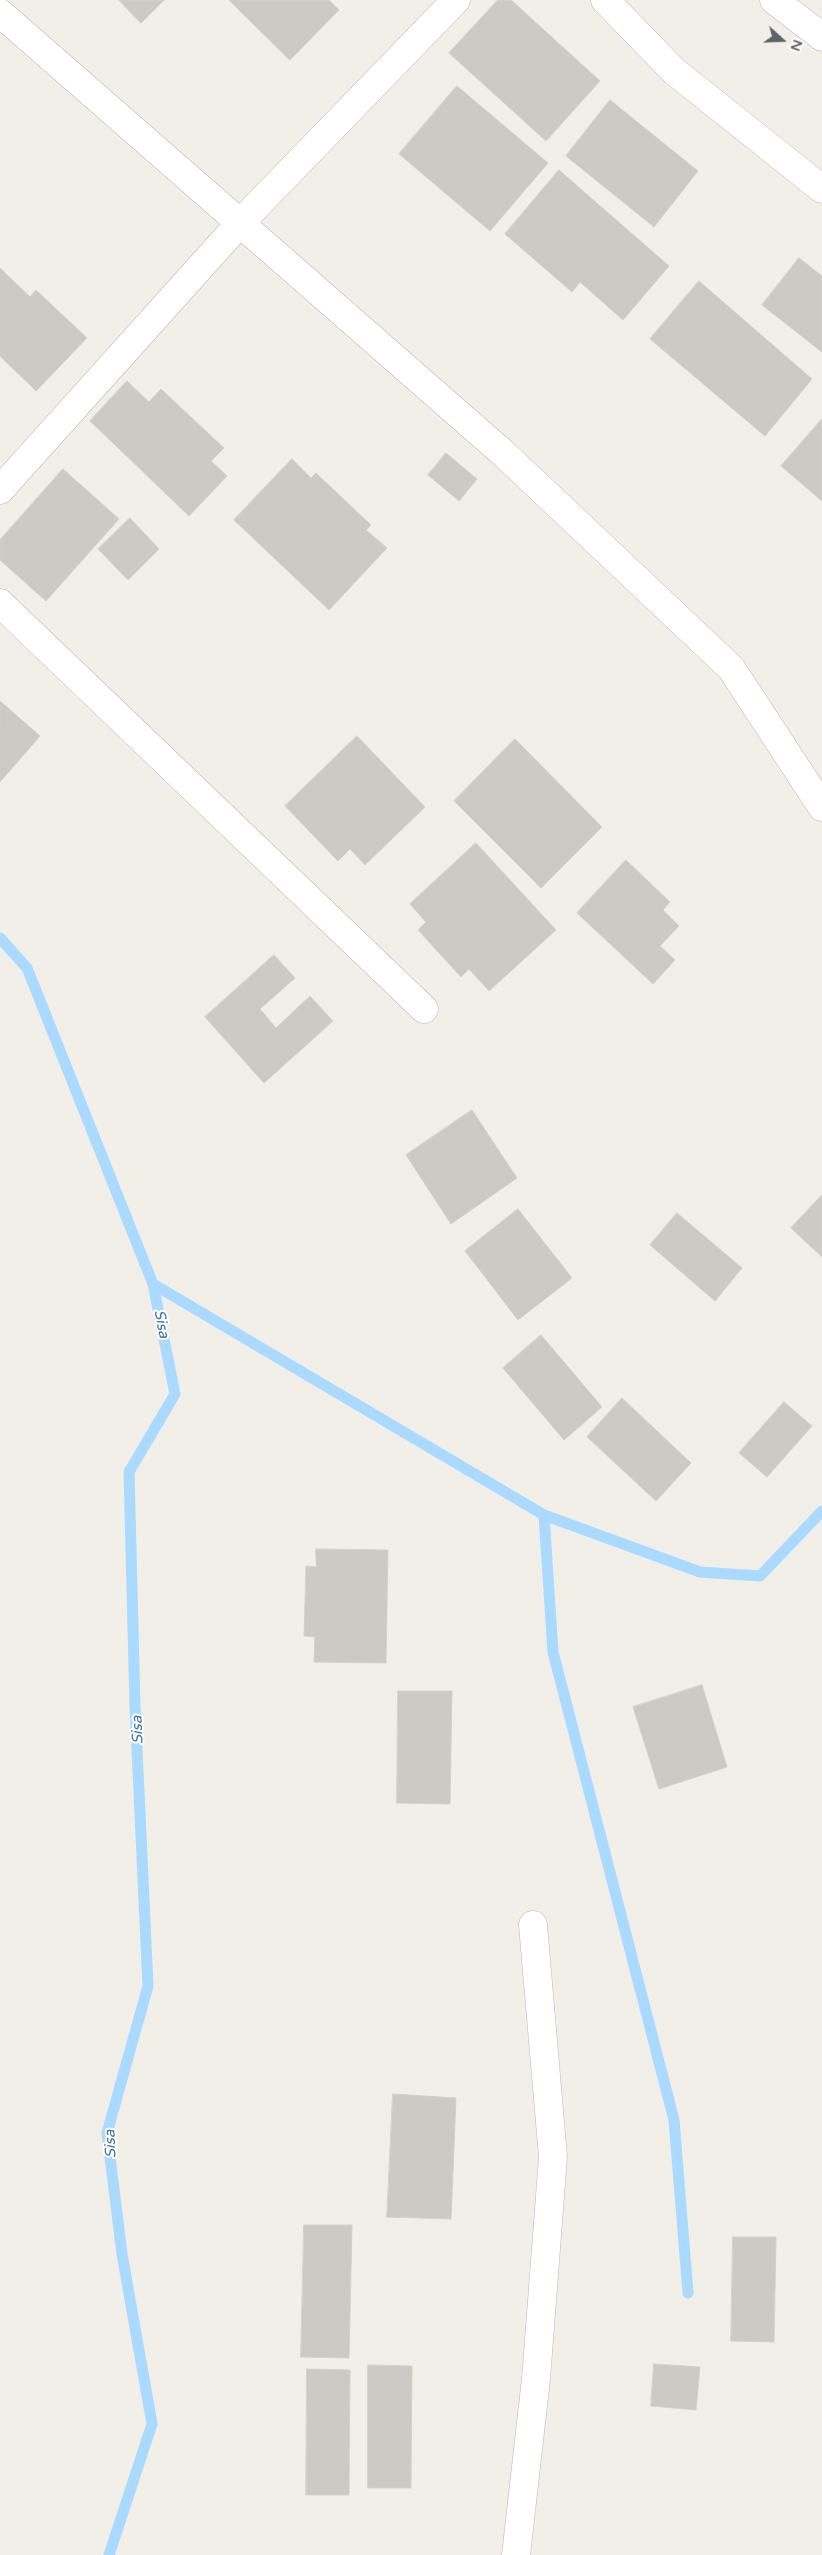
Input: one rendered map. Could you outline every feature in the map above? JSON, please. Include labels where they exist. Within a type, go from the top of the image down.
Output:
[{"type":"street","points":[[0,490],[240,223],[456,0]]},
{"type":"street","points":[[605,0],[674,72],[822,188]]},
{"type":"street","points":[[774,0],[822,37]]},
{"type":"street","points":[[0,13],[503,453],[731,668],[822,807]]},
{"type":"street","points":[[0,603],[424,1009]]},
{"type":"street","points":[[516,2555],[536,2379],[553,2157],[533,1925]]},
{"type":"building","points":[[119,0],[164,0],[141,23]]},
{"type":"building","points":[[229,0],[329,0],[339,10],[290,60]]},
{"type":"building","points":[[498,0],[511,0],[600,81],[546,141],[449,53]]},
{"type":"building","points":[[457,86],[548,163],[490,231],[399,154]]},
{"type":"building","points":[[610,100],[698,171],[654,227],[566,156]]},
{"type":"building","points":[[559,170],[669,266],[623,320],[580,282],[572,292],[505,234]]},
{"type":"building","points":[[799,258],[822,276],[822,352],[762,305]]},
{"type":"building","points":[[0,268],[30,297],[36,290],[87,338],[36,391],[0,356]]},
{"type":"building","points":[[699,281],[812,379],[765,436],[650,339]]},
{"type":"building","points":[[127,381],[149,402],[161,389],[224,448],[211,461],[227,476],[189,516],[90,421]]},
{"type":"building","points":[[822,419],[822,501],[781,466]]},
{"type":"building","points":[[446,453],[477,479],[459,501],[428,475]]},
{"type":"building","points":[[292,459],[311,478],[316,473],[371,525],[366,530],[387,548],[329,610],[234,520]]},
{"type":"building","points":[[63,469],[119,519],[46,601],[0,560],[0,540]]},
{"type":"building","points":[[130,518],[159,549],[128,580],[98,549]]},
{"type":"building","points":[[0,701],[40,736],[0,782]]},
{"type":"building","points":[[357,736],[425,807],[365,865],[350,849],[338,861],[285,806]]},
{"type":"building","points":[[515,739],[602,827],[541,888],[454,801]]},
{"type":"building","points":[[476,843],[556,930],[489,991],[469,969],[461,977],[418,930],[426,922],[410,904]]},
{"type":"building","points":[[626,860],[670,902],[663,910],[679,926],[660,946],[675,960],[653,984],[577,913]]},
{"type":"building","points":[[274,955],[295,978],[260,1009],[276,1028],[310,996],[333,1021],[264,1083],[205,1017]]},
{"type":"building","points":[[472,1110],[517,1178],[451,1224],[406,1155]]},
{"type":"building","points":[[822,1195],[822,1257],[791,1228]]},
{"type":"building","points":[[518,1209],[572,1278],[518,1320],[465,1251]]},
{"type":"building","points":[[677,1213],[742,1268],[715,1301],[650,1245]]},
{"type":"building","points":[[541,1335],[602,1407],[564,1440],[503,1368]]},
{"type":"building","points":[[622,1398],[691,1463],[656,1501],[587,1437]]},
{"type":"building","points":[[784,1402],[812,1426],[767,1477],[739,1453]]},
{"type":"building","points":[[316,1549],[388,1550],[386,1663],[314,1662],[315,1637],[304,1636],[306,1566],[316,1567]]},
{"type":"building","points":[[702,1685],[727,1767],[659,1789],[633,1707]]},
{"type":"building","points":[[398,1691],[452,1691],[450,1804],[397,1803]]},
{"type":"building","points":[[393,2094],[456,2098],[451,2219],[387,2217]]},
{"type":"building","points":[[304,2225],[352,2225],[349,2358],[301,2357]]},
{"type":"building","points":[[733,2237],[776,2237],[774,2342],[731,2341]]},
{"type":"building","points":[[654,2364],[700,2367],[696,2410],[651,2406]]},
{"type":"building","points":[[368,2365],[412,2366],[411,2488],[368,2488]]},
{"type":"building","points":[[307,2369],[350,2370],[349,2495],[306,2495]]},
{"type":"waterway","name":"Sisa","points":[[0,938],[27,968],[153,1284],[175,1394],[129,1472],[135,1706],[148,1986],[107,2133],[122,2254],[152,2424],[109,2555]]},
{"type":"waterway","points":[[153,1284],[544,1515],[700,1572],[760,1576],[822,1511]]},
{"type":"waterway","points":[[544,1515],[553,1652],[674,2120],[688,2293]]}]
